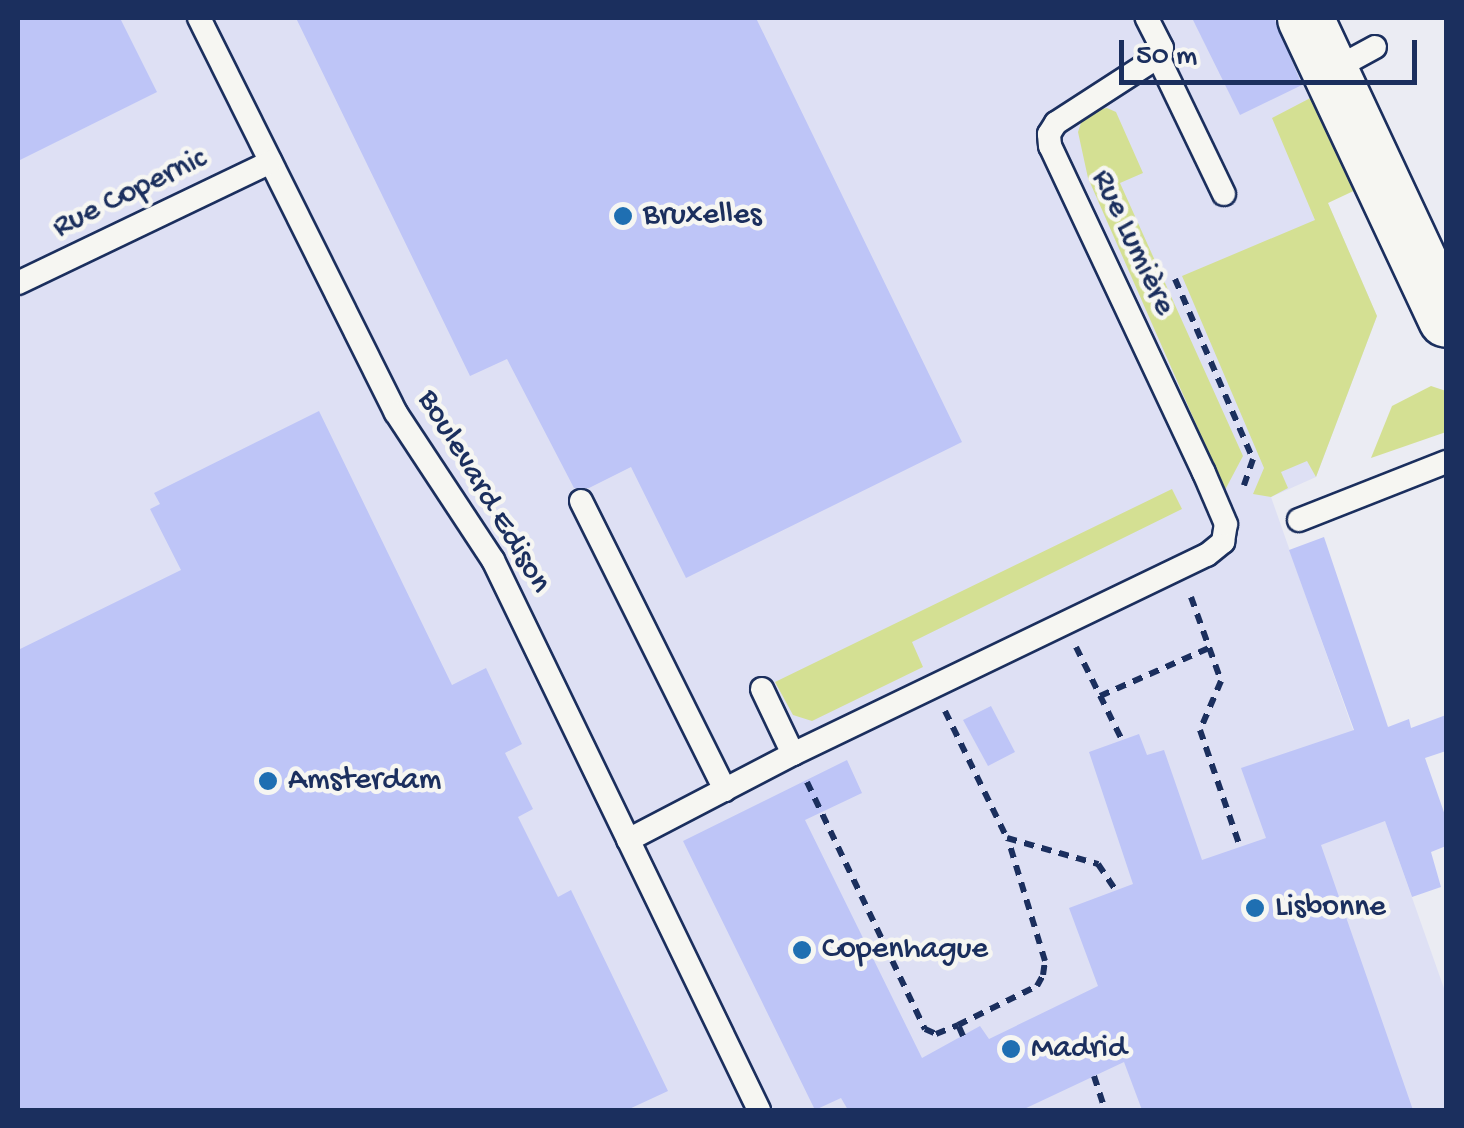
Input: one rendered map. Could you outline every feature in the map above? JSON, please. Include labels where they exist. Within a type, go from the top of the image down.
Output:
[{"type":"street","points":[[1306,18],[1353,59],[1446,319]]},
{"type":"lane","name":"Boulevard Edison","points":[[199,18],[396,413],[493,560],[758,1110]]},
{"type":"lane","points":[[1147,18],[1162,48],[1158,57],[1224,194]]},
{"type":"lane","name":"Rue Lumière","points":[[1158,57],[1056,123],[1049,134],[1050,146],[1224,533]]},
{"type":"lane","name":"Rue Copernic","points":[[18,283],[271,162]]},
{"type":"lane","points":[[1298,520],[1446,462]]},
{"type":"lane","points":[[582,501],[725,790]]},
{"type":"lane","points":[[628,840],[794,754],[1180,568],[1224,533]]},
{"type":"lane","points":[[762,689],[794,754]]},
{"type":"path","points":[[1175,279],[1253,459],[1224,533]]},
{"type":"path","points":[[1180,568],[1221,681],[1200,730],[1240,847]]},
{"type":"path","points":[[1064,623],[1122,740]]},
{"type":"path","points":[[1100,696],[1209,648]]},
{"type":"path","points":[[794,754],[925,1029],[936,1034],[958,1025],[1036,986],[1045,961],[1008,838],[933,686]]},
{"type":"path","points":[[1008,838],[1098,864],[1116,890]]},
{"type":"path","points":[[958,1025],[964,1036]]},
{"type":"path","points":[[1094,1076],[1105,1110]]},
{"type":"shaded area","points":[[18,18],[1283,18],[1320,93],[1328,203],[1377,316],[1316,477],[1271,497],[1446,994],[1446,1110],[18,1110]]},
{"type":"green space","points":[[1320,93],[1362,187],[1328,203],[1377,316],[1316,477],[1307,461],[1281,472],[1288,488],[1271,497],[1253,494],[1264,468],[1182,276],[1315,220],[1272,118]]},
{"type":"green space","points":[[1107,108],[1116,112],[1143,173],[1120,183],[1243,456],[1225,490],[1088,178],[1078,132],[1082,120],[1092,111]]},
{"type":"green space","points":[[1431,386],[1446,391],[1446,432],[1371,458],[1392,406]]},
{"type":"green space","points":[[1172,489],[1182,509],[912,642],[923,667],[812,721],[793,715],[775,682]]},
{"type":"building","points":[[18,18],[120,18],[157,92],[18,161]]},
{"type":"building","name":"Bruxelles","points":[[296,18],[756,18],[962,442],[686,578],[631,467],[589,488],[574,488],[507,359],[470,376]]},
{"type":"building","points":[[1192,18],[1274,18],[1302,85],[1240,115]]},
{"type":"building","name":"Amsterdam","points":[[319,411],[452,685],[486,668],[522,744],[505,753],[533,809],[518,817],[558,897],[571,890],[668,1091],[627,1110],[18,1110],[18,650],[181,570],[150,509],[160,504],[154,493]]},
{"type":"building","points":[[1324,537],[1388,727],[1409,719],[1411,728],[1446,715],[1446,751],[1425,758],[1446,818],[1446,846],[1431,852],[1441,887],[1412,897],[1385,821],[1321,845],[1413,1110],[1142,1110],[1124,1062],[1022,1110],[848,1110],[841,1098],[815,1110],[683,841],[847,760],[862,793],[805,820],[922,1058],[980,1026],[989,1039],[1098,986],[1069,908],[1133,884],[1089,752],[1139,734],[1147,755],[1164,750],[1202,860],[1266,838],[1241,768],[1354,730],[1289,550]]},
{"type":"building","points":[[991,706],[1015,752],[988,766],[963,720]]},
{"type":"place","name":"Bruxelles","points":[[623,216]]},
{"type":"place","name":"Amsterdam","points":[[268,781]]},
{"type":"place","name":"Lisbonne","points":[[1255,908]]},
{"type":"place","name":"Copenhague","points":[[802,950]]},
{"type":"place","name":"Madrid","points":[[1011,1049]]}]
